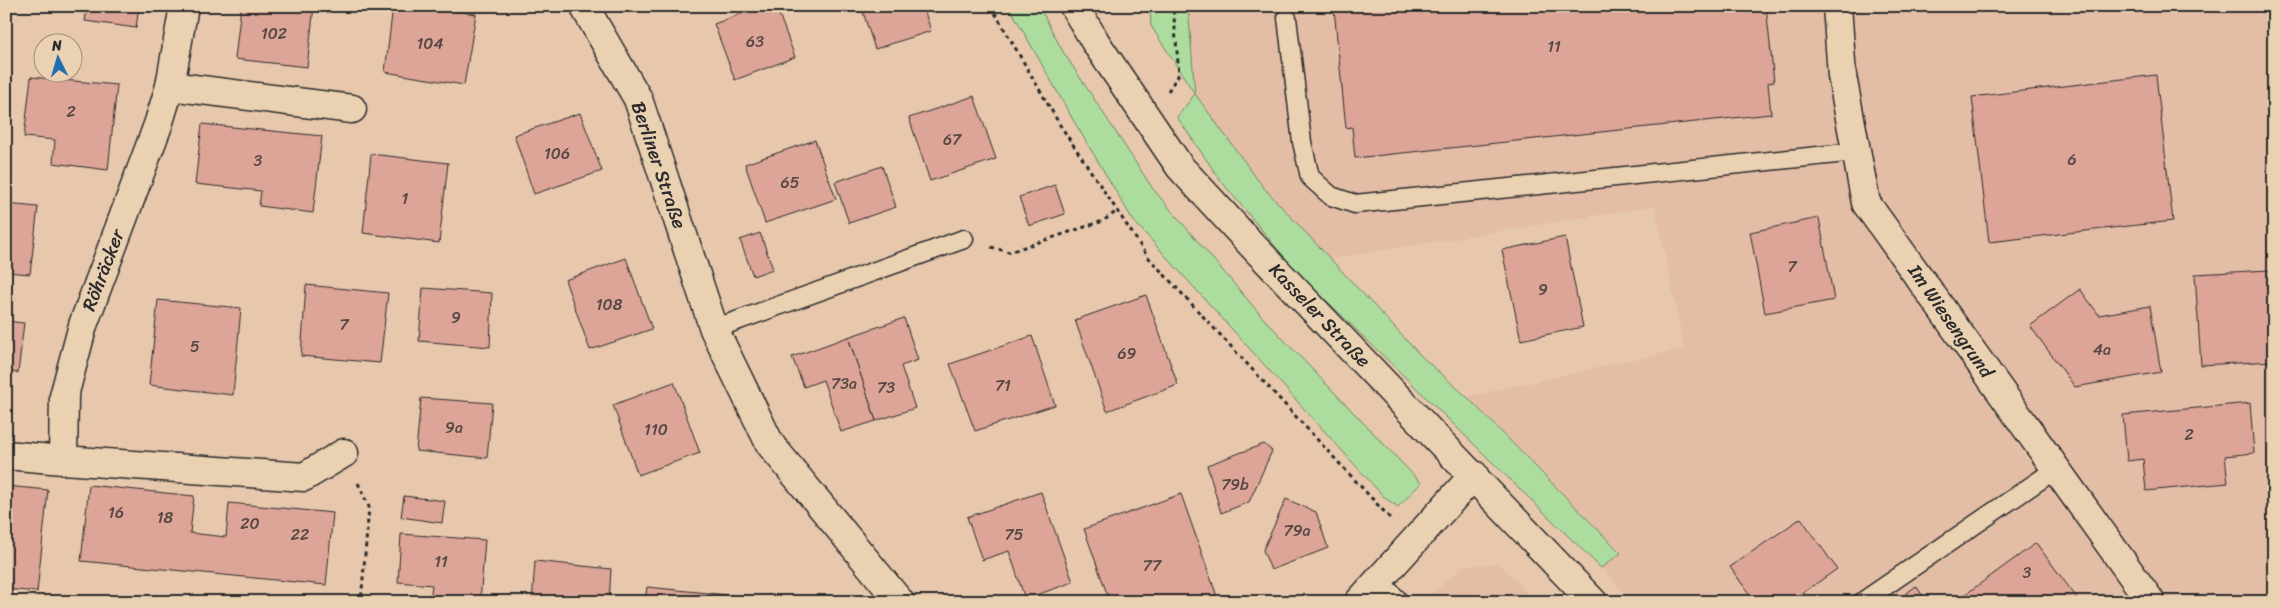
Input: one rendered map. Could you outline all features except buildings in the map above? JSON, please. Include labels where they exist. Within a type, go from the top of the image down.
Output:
[{"type":"street","name":"Röhräcker","points":[[63,460],[64,396],[83,325],[158,125],[170,86],[184,6]]},
{"type":"street","name":"Kasseler Straße","points":[[1074,6],[1180,167],[1593,602]]},
{"type":"street","name":"Im Wiesengrund","points":[[1837,6],[1842,76],[1866,203],[2150,602]]},
{"type":"street","name":"Berliner Straße","points":[[587,7],[638,99],[714,330],[770,444],[900,602]]},
{"type":"street","points":[[170,86],[352,109]]},
{"type":"street","points":[[6,455],[304,477],[344,453]]},
{"type":"street","points":[[1376,596],[1412,543],[1474,475]]},
{"type":"lane","points":[[1288,18],[1302,142],[1310,177],[1331,196],[1355,204],[1856,152]]},
{"type":"lane","points":[[714,330],[964,239]]},
{"type":"lane","points":[[1862,602],[2056,469]]},
{"type":"path","points":[[991,6],[1060,126],[1148,257],[1412,543]]},
{"type":"path","points":[[1149,122],[1179,74],[1173,6]]},
{"type":"path","points":[[964,239],[1009,252],[1102,221],[1117,211]]},
{"type":"path","points":[[344,453],[369,507],[361,602]]},
{"type":"shaded area","points":[[1188,6],[2274,6],[2274,602],[1632,602],[1601,568],[1621,552],[1467,397],[1684,348],[1655,206],[1329,259],[1263,187],[1195,94]]},
{"type":"shaded area","points":[[1499,563],[1536,602],[1421,602],[1464,566]]},
{"type":"green space","points":[[1009,6],[1039,6],[1062,50],[1153,189],[1264,319],[1421,483],[1398,507],[1384,497],[1133,220],[1072,118]]},
{"type":"green space","points":[[1150,6],[1188,6],[1195,94],[1151,26]]},
{"type":"green space","points":[[1195,94],[1263,187],[1422,357],[1467,397],[1621,553],[1601,568],[1295,270],[1221,181],[1177,117]]}]
